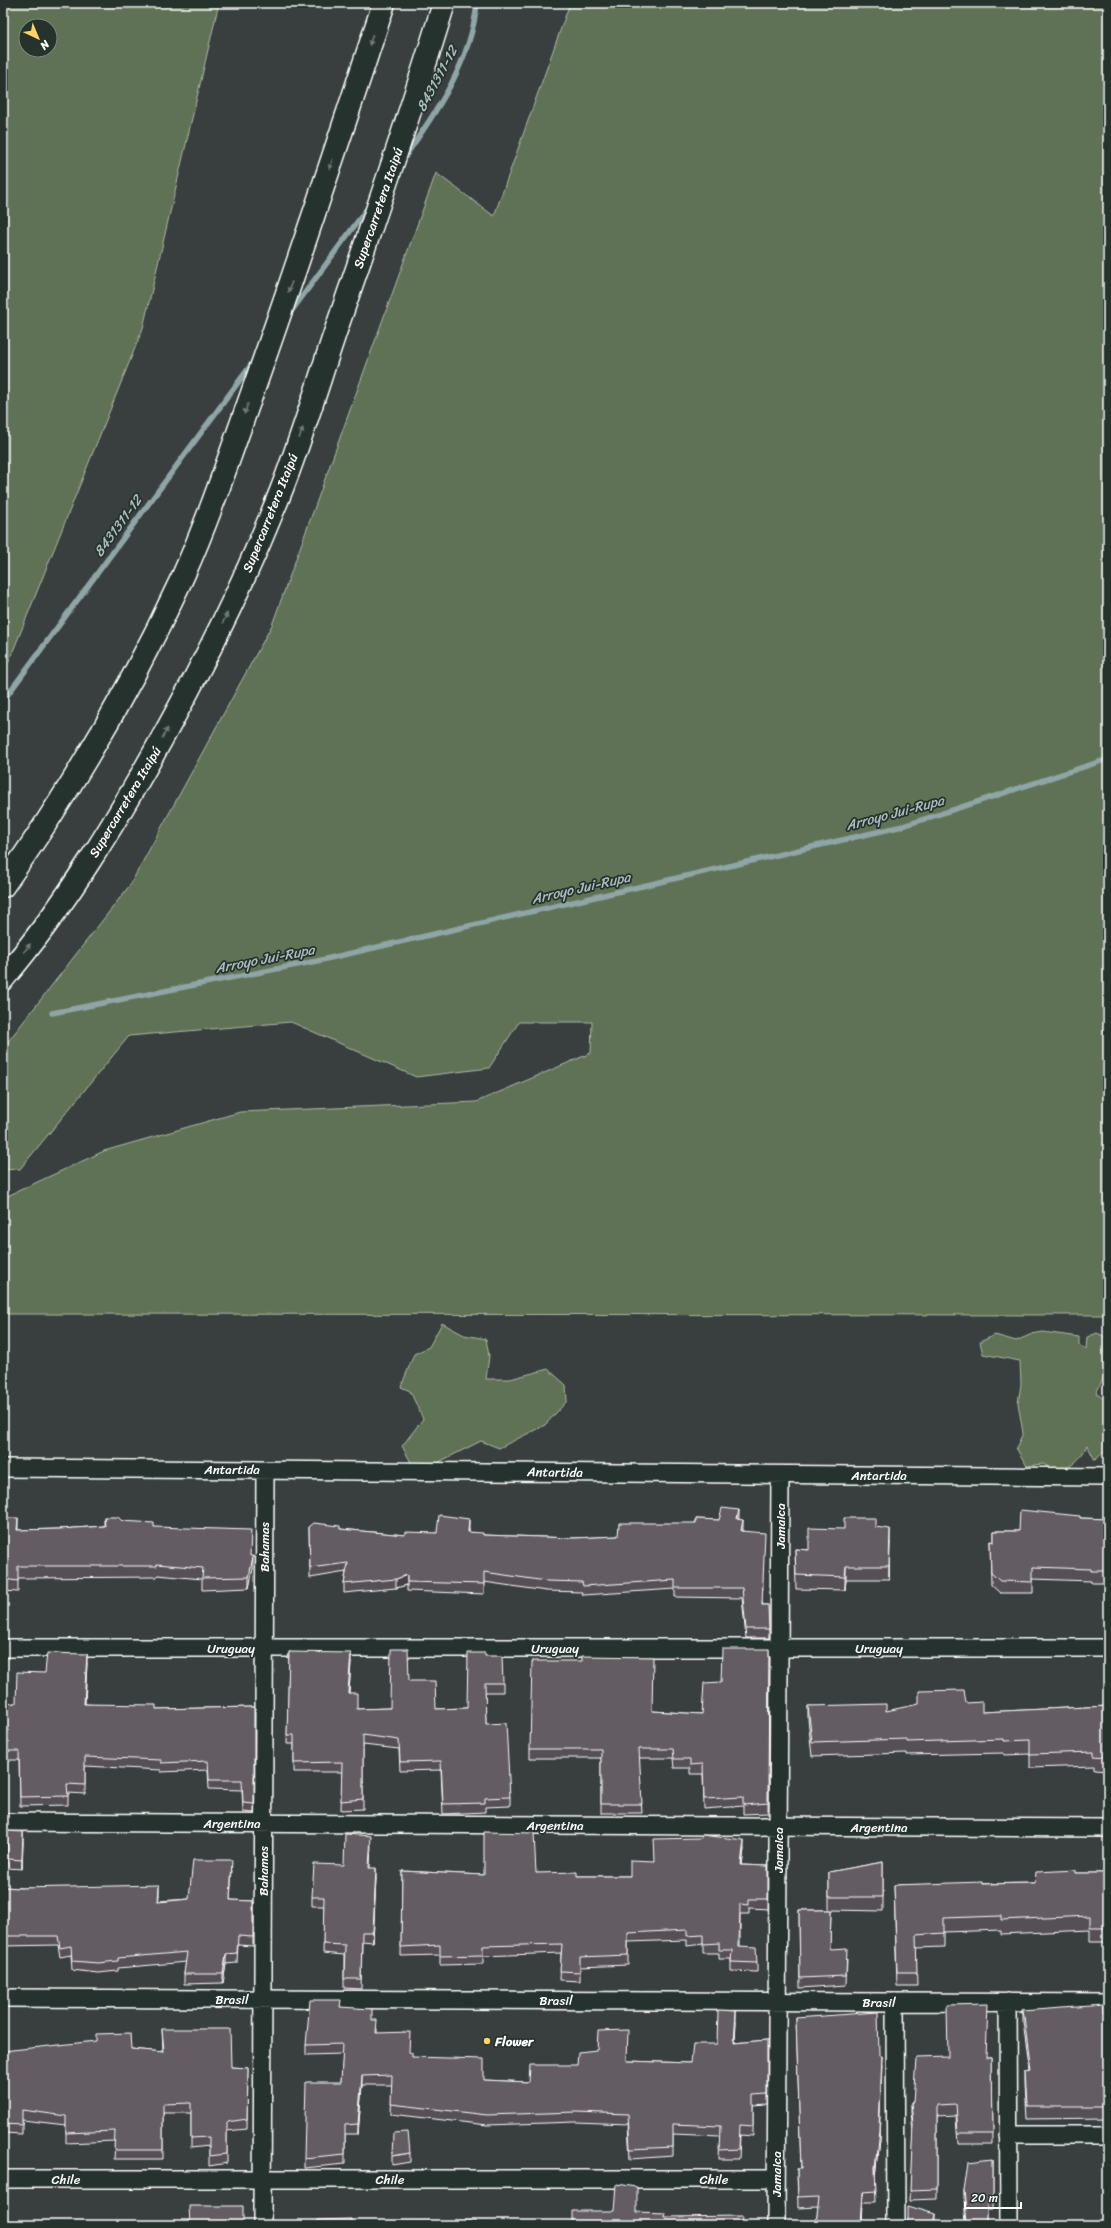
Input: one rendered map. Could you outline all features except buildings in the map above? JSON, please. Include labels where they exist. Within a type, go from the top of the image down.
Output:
[{"type":"street","points":[[3,886],[41,832],[75,778],[143,654],[183,575],[211,508],[302,252],[384,3]]},
{"type":"street","name":"Supercarretera Itaipú","points":[[3,979],[57,910],[103,841],[146,769],[189,690],[252,561],[280,494],[398,150],[444,3]]},
{"type":"street","name":"Antartida","points":[[3,1468],[1108,1477]]},
{"type":"street","name":"Bahamas","points":[[262,2225],[265,1470]]},
{"type":"street","name":"Jamaica","points":[[776,2225],[780,1475]]},
{"type":"street","name":"Uruguay","points":[[3,1648],[1108,1648]]},
{"type":"street","name":"Argentina","points":[[3,1822],[1108,1828]]},
{"type":"street","name":"Brasil","points":[[3,1998],[1108,2003]]},
{"type":"street","points":[[895,2002],[896,2225]]},
{"type":"street","points":[[1008,2002],[1009,2225]]},
{"type":"street","points":[[1008,2135],[1108,2135]]},
{"type":"street","name":"Chile","points":[[3,2179],[776,2179]]},
{"type":"green space","points":[[3,3],[219,3],[143,328],[3,676]]},
{"type":"green space","points":[[570,3],[1108,3],[1108,1315],[3,1314],[3,1198],[104,1151],[240,1112],[476,1102],[591,1053],[592,1022],[519,1022],[489,1068],[416,1077],[291,1022],[129,1036],[20,1169],[3,1170],[3,1048],[130,885],[272,625],[436,173],[494,216]]},
{"type":"green space","points":[[442,1323],[464,1335],[486,1339],[489,1356],[486,1379],[510,1379],[548,1369],[566,1385],[567,1401],[545,1425],[499,1448],[481,1441],[433,1465],[414,1468],[402,1446],[423,1419],[410,1391],[401,1387],[414,1354],[429,1347]]},
{"type":"green space","points":[[1043,1332],[1079,1337],[1079,1345],[1086,1349],[1087,1337],[1097,1333],[1108,1338],[1106,1366],[1103,1379],[1096,1393],[1105,1400],[1108,1398],[1108,1453],[1103,1453],[1095,1460],[1087,1445],[1082,1455],[1076,1462],[1058,1472],[1043,1464],[1027,1466],[1016,1448],[1023,1433],[1018,1403],[1021,1384],[1020,1361],[983,1354],[980,1342],[995,1335],[1016,1341],[1032,1334]]},
{"type":"waterway","name":"8431311-12","points":[[404,158],[440,104],[460,66],[468,46],[477,3]]},
{"type":"waterway","name":"8431311-12","points":[[290,313],[369,206]]},
{"type":"waterway","name":"8431311-12","points":[[3,701],[251,365]]},
{"type":"waterway","name":"Arroyo Jui-Rupa","points":[[52,1013],[317,961],[903,826],[1108,759]]},
{"type":"place","name":"Flower","points":[[487,2041]]}]
